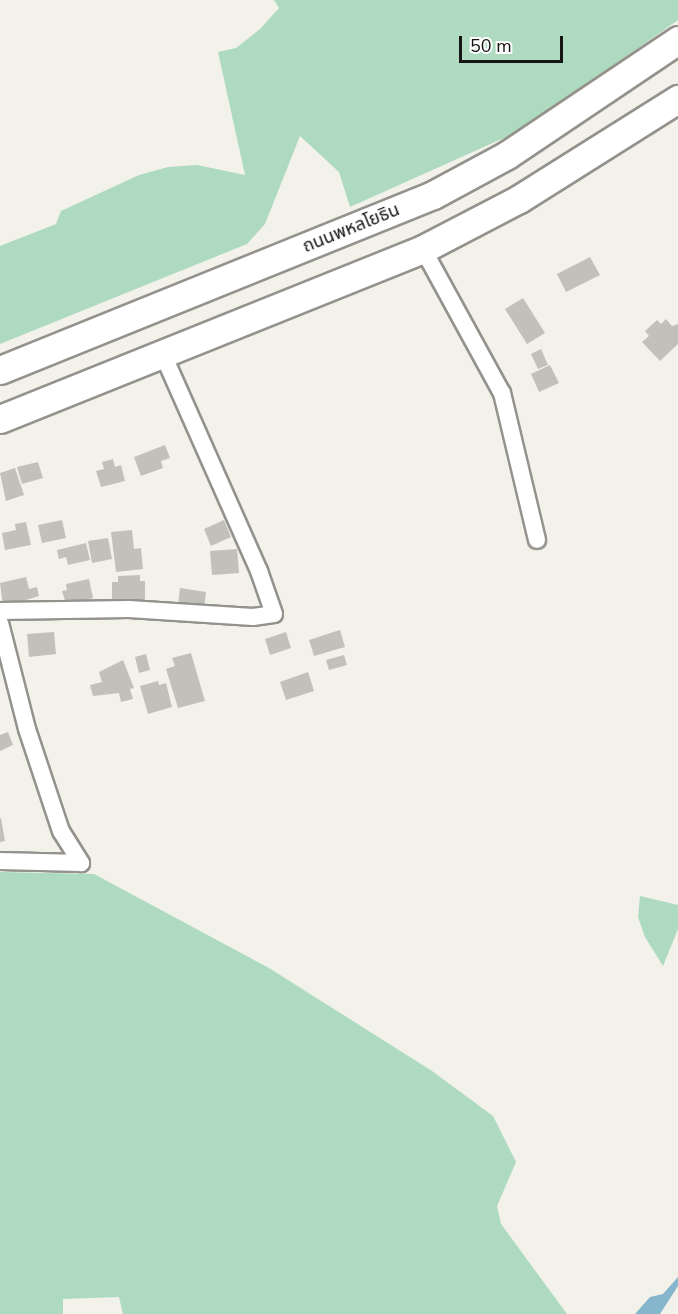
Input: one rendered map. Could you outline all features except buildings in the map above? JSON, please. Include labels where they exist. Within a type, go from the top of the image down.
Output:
[{"type":"highway","name":"ถนนพหลโยธิน","points":[[0,370],[433,195],[507,155],[678,40]]},
{"type":"highway","points":[[0,419],[136,362],[423,249],[519,198],[678,99]]},
{"type":"highway","points":[[122,321],[136,362]]},
{"type":"street","points":[[423,249],[502,393],[537,540]]},
{"type":"street","points":[[0,611],[129,609],[253,617],[274,614],[259,571],[162,352]]},
{"type":"street","points":[[0,623],[27,729],[61,831],[81,863],[0,861]]},
{"type":"green space","points":[[274,0],[678,0],[678,20],[522,130],[350,207],[339,172],[300,136],[265,224],[247,244],[0,344],[0,246],[56,224],[61,211],[139,175],[168,167],[197,165],[245,175],[218,52],[236,48],[260,29],[279,8]]},
{"type":"green space","points":[[0,872],[94,874],[269,968],[432,1071],[493,1116],[516,1162],[497,1206],[501,1224],[567,1314],[123,1314],[119,1297],[63,1299],[63,1314],[0,1314]]},
{"type":"green space","points":[[640,896],[678,905],[678,929],[663,966],[645,937],[638,917]]},
{"type":"water","points":[[678,1277],[678,1286],[660,1314],[635,1314],[650,1297],[663,1294]]}]
